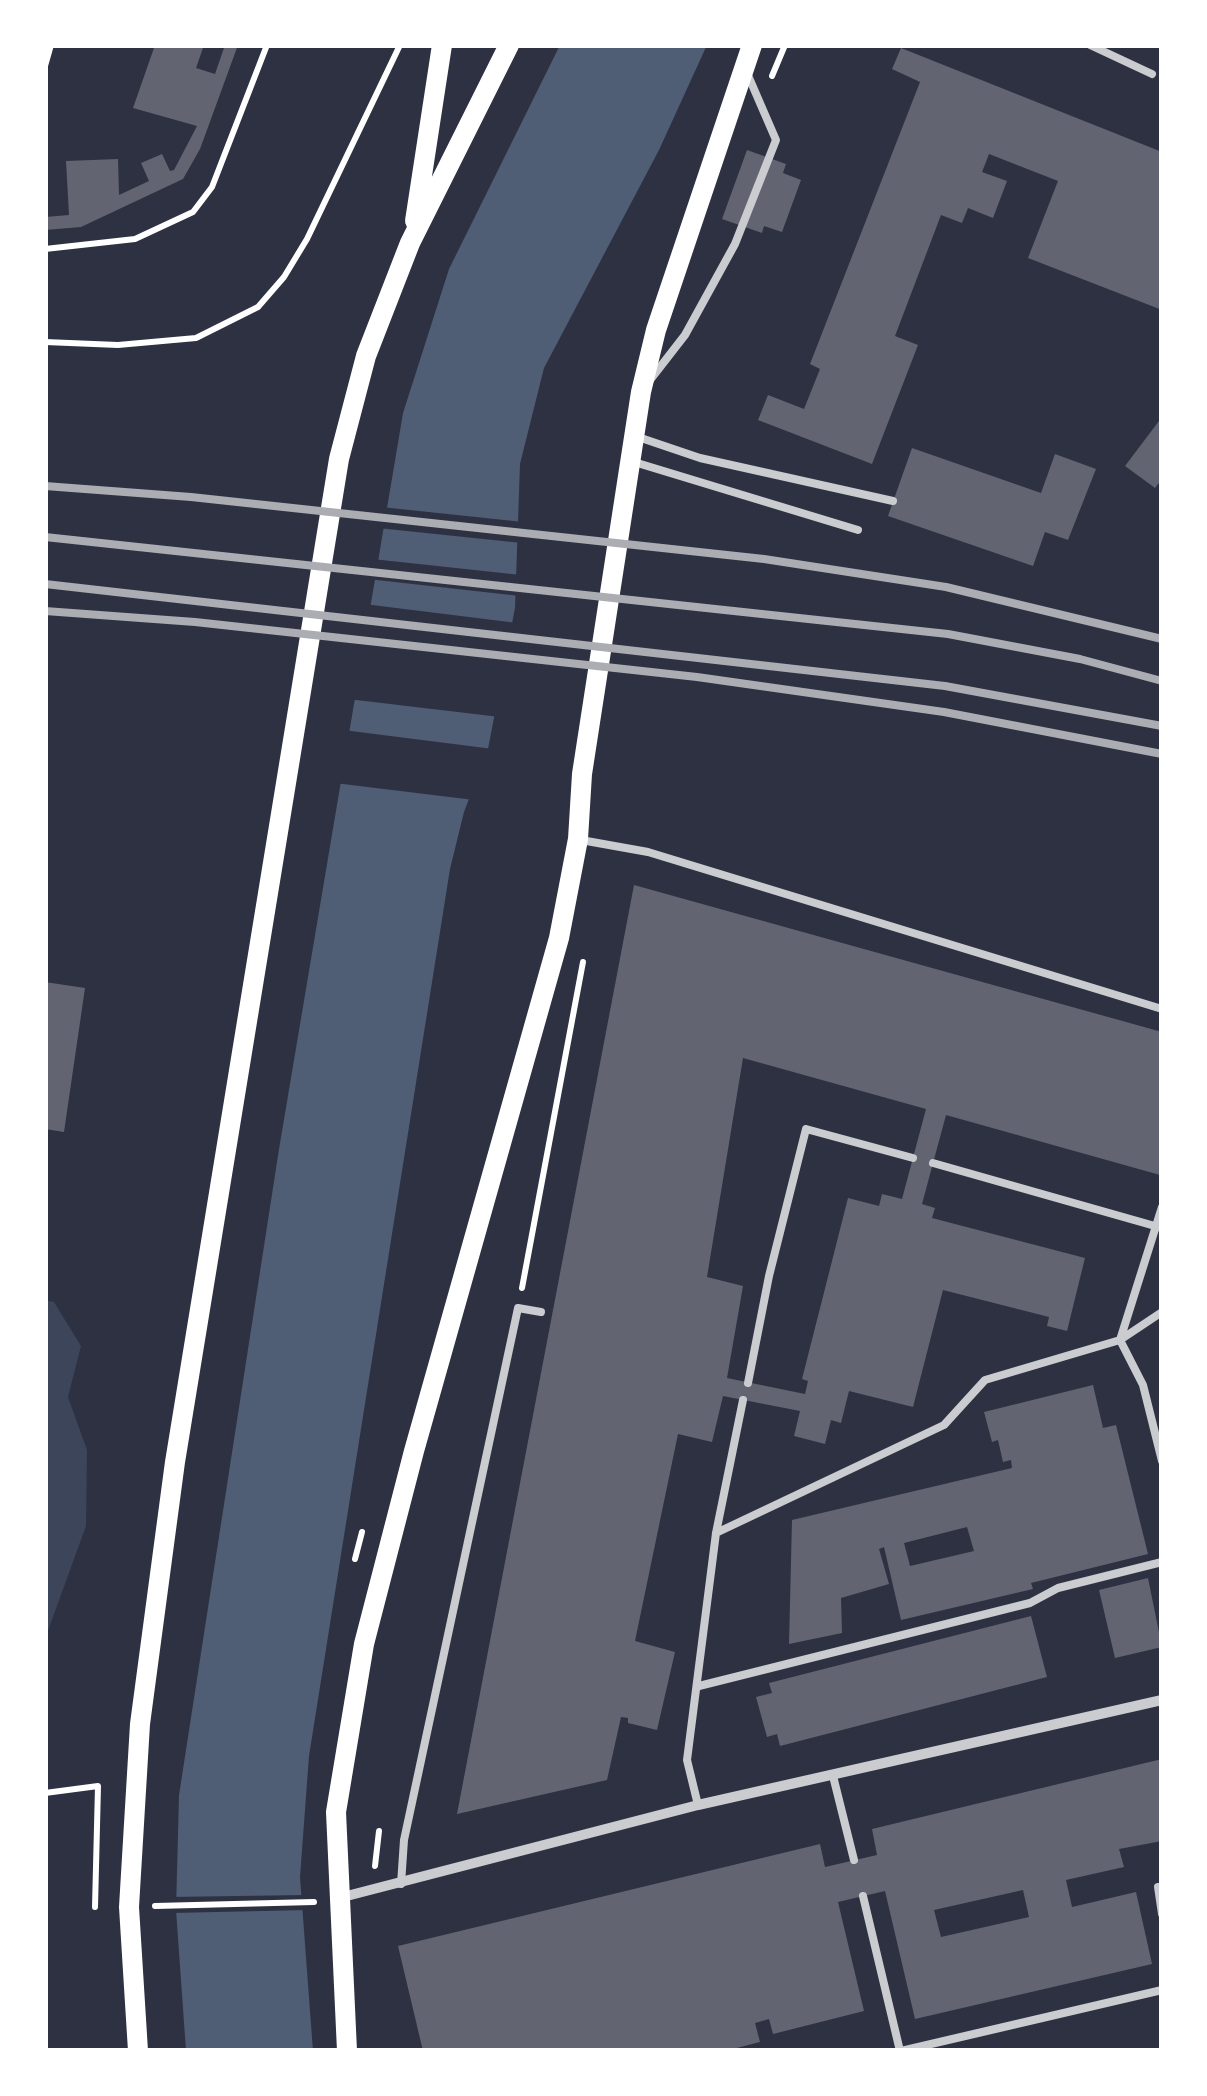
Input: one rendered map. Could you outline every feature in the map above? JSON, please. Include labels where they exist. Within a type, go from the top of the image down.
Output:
[{"type":"main road","points":[[410,244],[429,148],[442,45]]},
{"type":"main road","points":[[138,2051],[129,1907],[140,1724],[175,1462],[339,459],[366,356],[410,244],[509,45]]},
{"type":"main road","points":[[347,2051],[336,1812],[364,1644],[414,1451],[559,938],[578,839],[582,774],[641,392],[656,330],[752,45]]},
{"type":"street","points":[[338,1898],[698,1804],[1162,1700]]},
{"type":"lane","points":[[1090,45],[1152,74]]},
{"type":"lane","points":[[641,392],[686,335],[735,244],[776,140],[745,67]]},
{"type":"lane","points":[[634,436],[652,438],[700,458],[893,501]]},
{"type":"lane","points":[[630,462],[648,463],[858,530]]},
{"type":"lane","points":[[578,839],[648,852],[1162,1009]]},
{"type":"lane","points":[[748,1383],[806,1129],[913,1158]]},
{"type":"lane","points":[[933,1163],[1159,1227]]},
{"type":"lane","points":[[1162,1207],[1159,1227],[1120,1340],[1143,1384],[1162,1461]]},
{"type":"lane","points":[[401,1884],[404,1840],[518,1308],[542,1312]]},
{"type":"lane","points":[[716,1534],[944,1425],[985,1380],[1120,1340],[1162,1312]]},
{"type":"lane","points":[[698,1804],[687,1760],[716,1534],[744,1400]]},
{"type":"lane","points":[[699,1686],[1030,1603],[1058,1588],[1162,1562]]},
{"type":"lane","points":[[833,1776],[854,1860]]},
{"type":"lane","points":[[1158,1887],[1162,1914]]},
{"type":"lane","points":[[863,1896],[901,2051],[1162,1990]]},
{"type":"path","points":[[45,66],[51,45]]},
{"type":"path","points":[[45,250],[135,238],[192,212],[212,187],[267,45]]},
{"type":"path","points":[[45,342],[118,345],[196,338],[258,307],[307,239],[400,45]]},
{"type":"path","points":[[45,1793],[98,1786],[96,1907]]},
{"type":"path","points":[[375,1866],[379,1831]]},
{"type":"path","points":[[155,1906],[311,1902]]},
{"type":"shaded area","points":[[560,45],[707,45],[659,150],[544,368],[520,464],[515,608],[488,749],[464,812],[450,869],[309,1756],[300,1877],[313,2051],[186,2051],[176,1910],[179,1795],[279,1149],[403,413],[449,269]]},
{"type":"shaded area","points":[[45,1300],[54,1302],[81,1346],[68,1397],[87,1450],[86,1526],[45,1639]]},
{"type":"pier","points":[[381,507],[523,522],[522,543],[378,528]]},
{"type":"pier","points":[[372,559],[521,575],[520,596],[368,579]]},
{"type":"pier","points":[[364,604],[517,623],[500,717],[348,699]]},
{"type":"pier","points":[[343,730],[493,749],[474,800],[335,783]]},
{"type":"pier","points":[[306,1895],[307,1910],[171,1913],[171,1897]]},
{"type":"building","points":[[155,45],[204,45],[196,68],[215,74],[225,45],[238,45],[200,149],[183,179],[81,227],[45,230],[45,217],[69,215],[66,161],[118,159],[119,195],[149,181],[141,163],[162,154],[170,171],[174,170],[197,126],[133,108]]},
{"type":"building","points":[[901,48],[1162,152],[1162,310],[1028,258],[1058,181],[989,154],[982,172],[1007,181],[993,218],[968,208],[962,223],[941,215],[895,336],[918,345],[872,464],[758,420],[768,395],[804,409],[820,369],[810,364],[920,82],[892,69]]},
{"type":"building","points":[[747,150],[786,164],[783,173],[801,180],[782,232],[764,226],[762,233],[722,219]]},
{"type":"building","points":[[1162,417],[1162,479],[1155,488],[1125,466]]},
{"type":"building","points":[[912,448],[1041,493],[1055,454],[1096,469],[1068,540],[1045,532],[1033,566],[888,516]]},
{"type":"building","points":[[634,885],[1162,1032],[1160,1175],[946,1115],[922,1204],[935,1208],[932,1218],[1085,1258],[1067,1331],[1047,1326],[1049,1317],[943,1290],[913,1407],[849,1391],[841,1423],[831,1420],[825,1444],[794,1436],[800,1411],[723,1396],[712,1442],[678,1434],[635,1641],[675,1652],[657,1730],[628,1723],[628,1718],[621,1717],[607,1780],[457,1814]],"holes":[[[743,1058],[926,1109],[902,1199],[882,1194],[879,1206],[848,1198],[802,1379],[808,1381],[805,1394],[727,1378],[743,1286],[707,1277]]]},
{"type":"building","points":[[45,982],[85,988],[64,1132],[45,1129]]},
{"type":"building","points":[[1093,1385],[1103,1428],[1116,1425],[1148,1554],[1031,1583],[1033,1589],[901,1620],[884,1547],[879,1549],[889,1584],[841,1598],[842,1633],[789,1644],[792,1520],[1012,1468],[1011,1460],[1003,1462],[998,1440],[992,1442],[984,1412]],"holes":[[[967,1527],[974,1551],[910,1566],[904,1543]]]},
{"type":"building","points":[[1148,1578],[1162,1647],[1115,1658],[1099,1590]]},
{"type":"building","points":[[1031,1616],[1047,1677],[780,1746],[777,1734],[767,1737],[756,1697],[772,1693],[769,1683]]},
{"type":"building","points":[[1162,1759],[1162,1841],[1119,1849],[1124,1867],[1066,1880],[1072,1907],[1136,1892],[1152,1964],[915,2019],[885,1891],[838,1902],[864,2011],[773,2034],[769,2019],[755,2023],[760,2042],[725,2051],[423,2051],[398,1946],[820,1844],[825,1867],[877,1855],[872,1829]],"holes":[[[1023,1890],[1029,1917],[941,1937],[934,1910]]]},
{"type":"railway","points":[[45,486],[191,497],[764,559],[946,587],[1162,639]]},
{"type":"railway","points":[[45,537],[948,634],[1080,659],[1162,681]]},
{"type":"railway","points":[[45,584],[945,686],[1162,726]]},
{"type":"railway","points":[[45,611],[195,622],[697,677],[944,712],[1162,754]]}]
